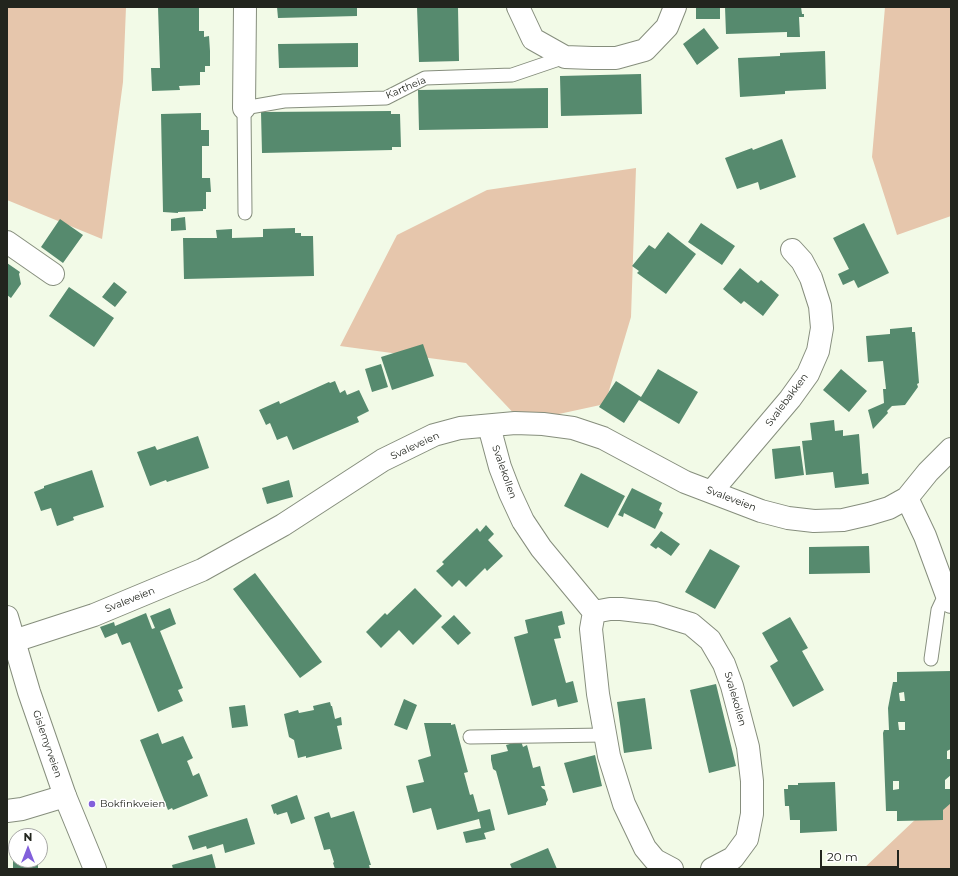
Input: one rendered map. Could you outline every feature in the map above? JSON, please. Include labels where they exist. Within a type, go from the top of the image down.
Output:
[{"type":"street","points":[[244,108],[245,7]]},
{"type":"street","name":"Kartheia","points":[[518,7],[533,39],[565,57],[616,58],[645,50],[667,27],[675,7]]},
{"type":"street","points":[[7,242],[53,274]]},
{"type":"street","name":"Svalebakken","points":[[712,491],[790,399],[808,374],[818,352],[822,328],[820,306],[811,278],[802,261],[792,250]]},
{"type":"street","name":"Svaleveien","points":[[14,641],[94,615],[202,570],[283,524],[383,460],[434,435],[460,428],[515,423],[543,424],[573,428],[603,438],[685,482],[712,491],[761,511],[788,518],[814,521],[843,520],[889,508],[907,498],[928,472],[951,449]]},
{"type":"street","name":"Svalekollen","points":[[489,426],[500,467],[523,521],[541,548],[594,612],[610,609],[621,609],[655,613],[691,624],[710,640],[724,664],[742,718],[748,747],[752,781],[752,814],[747,839],[733,858],[712,869]]},
{"type":"street","points":[[907,498],[925,536],[949,598]]},
{"type":"street","points":[[594,612],[591,629],[598,694],[609,756],[624,804],[645,848],[655,860],[672,869]]},
{"type":"street","name":"Gislemyrveien","points":[[7,617],[29,692],[65,796],[95,869]]},
{"type":"street","points":[[7,811],[22,809],[65,796]]},
{"type":"lane","name":"Kartheia","points":[[244,108],[284,101],[386,98],[425,78],[512,75],[565,57]]},
{"type":"lane","points":[[244,108],[245,213]]},
{"type":"lane","points":[[930,659],[938,610],[949,598]]},
{"type":"lane","points":[[470,737],[605,735]]},
{"type":"shaded area","points":[[7,7],[126,7],[123,82],[102,239],[7,200]]},
{"type":"shaded area","points":[[885,7],[951,7],[951,216],[897,235],[872,157]]},
{"type":"shaded area","points":[[636,168],[631,317],[605,404],[522,422],[466,363],[340,346],[397,235],[487,190]]},
{"type":"shaded area","points":[[951,798],[951,869],[863,869],[918,817]]},
{"type":"building","points":[[158,7],[199,7],[199,31],[204,31],[204,37],[209,36],[210,51],[210,66],[205,66],[205,72],[200,72],[200,85],[179,86],[180,90],[152,91],[151,68],[160,68]]},
{"type":"building","points":[[277,7],[357,7],[357,16],[278,18]]},
{"type":"building","points":[[417,7],[458,7],[459,61],[419,62]]},
{"type":"building","points":[[696,7],[720,7],[720,19],[696,19]]},
{"type":"building","points":[[725,7],[801,7],[804,17],[799,17],[800,37],[787,37],[787,32],[726,34]]},
{"type":"building","points":[[704,28],[719,48],[697,65],[683,44]]},
{"type":"building","points":[[358,43],[358,67],[279,68],[278,44]]},
{"type":"building","points":[[825,51],[826,89],[785,91],[785,94],[740,97],[738,58],[780,56],[780,53]]},
{"type":"building","points":[[641,74],[642,114],[561,116],[560,76]]},
{"type":"building","points":[[548,88],[548,128],[419,130],[418,90]]},
{"type":"building","points":[[391,111],[391,114],[400,114],[401,147],[392,147],[392,150],[262,153],[261,112]]},
{"type":"building","points":[[201,113],[201,130],[209,130],[209,146],[202,146],[202,178],[210,178],[211,192],[206,192],[206,209],[203,209],[203,211],[178,213],[163,212],[161,114]]},
{"type":"building","points":[[782,139],[796,177],[760,190],[758,182],[737,189],[725,158],[752,148],[753,150]]},
{"type":"building","points":[[185,217],[186,230],[171,231],[171,219]]},
{"type":"building","points":[[60,219],[83,235],[63,263],[41,247]]},
{"type":"building","points":[[701,223],[735,246],[722,265],[688,242]]},
{"type":"building","points":[[864,223],[889,273],[858,288],[854,280],[843,285],[838,274],[849,269],[833,238]]},
{"type":"building","points":[[295,228],[295,233],[301,233],[301,236],[313,236],[314,276],[184,279],[183,238],[217,238],[216,230],[232,229],[232,238],[263,237],[263,229]]},
{"type":"building","points":[[668,232],[696,254],[666,294],[637,273],[639,271],[632,266],[649,245],[655,249]]},
{"type":"building","points":[[7,263],[20,272],[21,284],[11,298],[7,295]]},
{"type":"building","points":[[740,268],[758,283],[761,280],[779,295],[763,316],[744,301],[741,304],[723,289]]},
{"type":"building","points":[[114,282],[127,292],[115,307],[102,297]]},
{"type":"building","points":[[69,287],[114,318],[94,347],[49,316]]},
{"type":"building","points":[[912,327],[912,332],[915,332],[919,383],[917,384],[918,387],[905,405],[892,406],[887,411],[888,413],[873,429],[868,410],[884,403],[883,389],[886,389],[883,361],[868,362],[866,336],[890,334],[890,329]]},
{"type":"building","points":[[423,344],[434,376],[392,390],[381,357]]},
{"type":"building","points":[[381,364],[388,387],[372,392],[365,369]]},
{"type":"building","points":[[658,369],[698,392],[679,424],[639,400],[624,423],[599,407],[616,381],[641,397]]},
{"type":"building","points":[[841,369],[867,391],[849,412],[823,390]]},
{"type":"building","points":[[335,381],[340,393],[345,390],[347,395],[359,390],[369,411],[357,417],[359,422],[293,450],[287,436],[277,440],[270,423],[266,425],[259,410],[279,401],[280,404],[329,382]]},
{"type":"building","points":[[834,420],[835,431],[843,430],[843,436],[859,434],[862,474],[868,473],[869,484],[835,488],[833,472],[806,475],[802,441],[812,440],[810,423]]},
{"type":"building","points":[[198,436],[209,468],[150,486],[137,452],[155,446],[157,450]]},
{"type":"building","points":[[800,446],[804,475],[775,479],[772,449]]},
{"type":"building","points":[[92,470],[104,507],[73,517],[74,520],[57,526],[51,508],[41,511],[34,492],[44,488],[44,486]]},
{"type":"building","points":[[581,473],[625,496],[608,528],[564,506]]},
{"type":"building","points":[[289,480],[293,497],[267,504],[262,488]]},
{"type":"building","points":[[632,488],[662,503],[659,510],[663,513],[655,529],[624,513],[623,517],[618,515]]},
{"type":"building","points":[[486,525],[494,534],[488,540],[503,556],[487,571],[485,568],[466,587],[459,580],[452,587],[436,571],[444,564],[442,562],[477,528],[480,532]]},
{"type":"building","points":[[661,531],[680,544],[671,556],[658,547],[656,549],[650,545]]},
{"type":"building","points":[[869,546],[870,573],[809,574],[809,547]]},
{"type":"building","points":[[710,549],[740,566],[715,609],[685,592]]},
{"type":"building","points":[[255,573],[322,662],[300,678],[233,589]]},
{"type":"building","points":[[415,588],[442,616],[413,645],[399,630],[381,648],[366,632],[385,613],[387,615]]},
{"type":"building","points":[[170,608],[176,624],[160,631],[183,688],[178,690],[183,701],[158,712],[130,642],[122,645],[117,633],[105,638],[100,627],[114,622],[115,626],[146,613],[152,629],[155,628],[150,616]]},
{"type":"building","points":[[562,611],[565,624],[558,626],[561,638],[554,639],[566,683],[573,681],[578,702],[558,707],[556,699],[532,706],[514,637],[528,633],[525,620]]},
{"type":"building","points":[[454,615],[471,633],[458,645],[441,627]]},
{"type":"building","points":[[790,617],[808,648],[802,651],[824,690],[793,707],[770,666],[778,661],[762,633]]},
{"type":"building","points":[[951,671],[951,749],[947,751],[947,759],[951,759],[951,775],[945,780],[945,789],[951,789],[951,803],[943,810],[943,820],[897,821],[897,811],[886,811],[883,733],[884,730],[889,730],[888,708],[893,682],[897,682],[897,672]],"holes":[[[904,692],[905,701],[900,701],[899,693]],[[898,722],[905,722],[905,730],[899,730]],[[893,781],[899,781],[899,789],[893,790]]]},
{"type":"building","points":[[716,684],[736,766],[709,773],[690,690]]},
{"type":"building","points":[[645,698],[652,749],[624,753],[617,702]]},
{"type":"building","points":[[404,699],[417,705],[407,730],[394,725]]},
{"type":"building","points":[[330,702],[335,719],[341,717],[342,725],[337,726],[342,749],[306,758],[306,756],[298,758],[294,740],[289,737],[284,714],[298,710],[299,713],[314,710],[313,706]]},
{"type":"building","points":[[245,705],[248,726],[232,728],[229,707]]},
{"type":"building","points":[[424,723],[455,724],[468,772],[464,773],[470,795],[473,794],[478,812],[490,809],[495,830],[484,833],[486,839],[466,843],[463,832],[481,828],[479,819],[437,830],[431,808],[413,813],[406,786],[424,782],[418,760],[431,756]]},
{"type":"building","points":[[158,733],[162,744],[183,736],[193,758],[187,761],[193,776],[199,773],[208,796],[173,810],[172,808],[168,810],[140,740]]},
{"type":"building","points":[[521,741],[523,747],[527,745],[533,768],[540,766],[545,786],[541,786],[545,790],[548,800],[546,805],[508,815],[496,771],[493,769],[491,755],[508,751],[506,745]]},
{"type":"building","points":[[595,755],[602,786],[573,793],[564,763]]},
{"type":"building","points":[[835,782],[837,831],[800,833],[800,820],[790,820],[789,806],[785,806],[784,789],[788,789],[788,785],[798,785],[798,783]]},
{"type":"building","points":[[297,795],[305,819],[291,824],[287,812],[277,815],[276,813],[274,814],[271,805]]},
{"type":"building","points":[[354,811],[371,865],[369,865],[370,869],[335,869],[330,849],[324,850],[314,817],[329,812],[331,818]]},
{"type":"building","points":[[247,818],[255,844],[225,853],[223,844],[207,849],[206,846],[193,850],[188,836]]},
{"type":"building","points":[[548,848],[557,869],[512,869],[510,864]]},
{"type":"building","points":[[212,854],[216,869],[173,869],[172,865]]},
{"type":"building","points":[[13,868],[38,868],[38,869]]},
{"type":"place","name":"Bokfinkveien","points":[[92,804]]}]
